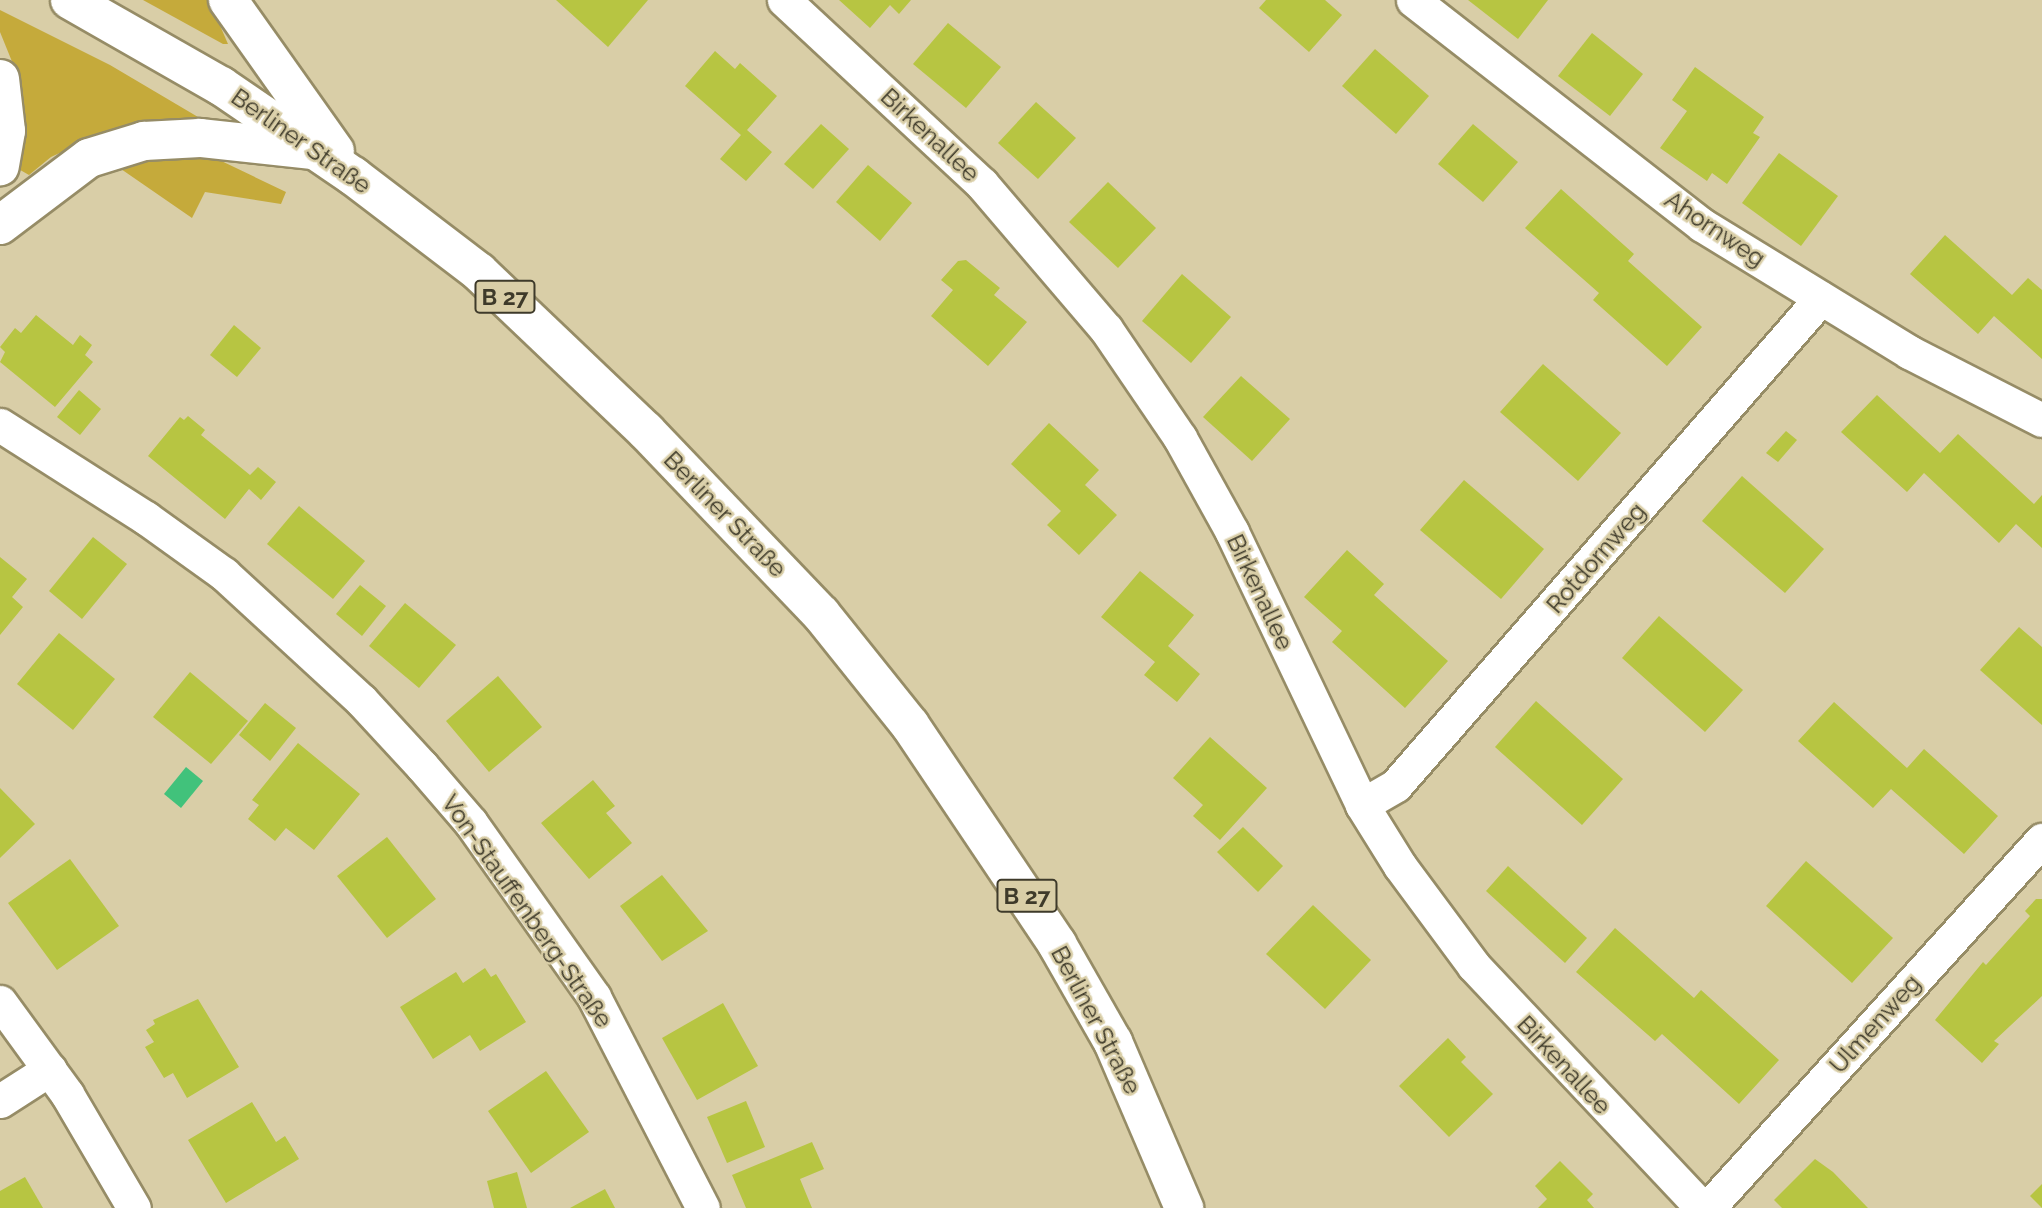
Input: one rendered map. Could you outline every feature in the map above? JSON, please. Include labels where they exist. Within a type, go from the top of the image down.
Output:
[{"type":"highway","name":"Berliner Straße","points":[[70,0],[221,86],[353,176],[478,272],[646,431],[821,614],[910,725],[1057,944],[1113,1042],[1184,1208]]},
{"type":"highway","points":[[228,0],[353,176]]},
{"type":"highway","points":[[0,79],[6,131],[0,166]]},
{"type":"highway","points":[[0,225],[89,158],[144,141],[200,138],[316,151]]},
{"type":"street","name":"Birkenallee","points":[[785,0],[982,184],[1107,329],[1180,438],[1232,532],[1362,805],[1474,966],[1702,1208]]},
{"type":"street","name":"Ahornweg","points":[[1413,0],[1702,225],[1909,352],[2042,420]]},
{"type":"street","name":"Rotdornweg","points":[[1362,805],[1396,785],[1821,299]]},
{"type":"street","name":"Von-Stauffenberg-Straße","points":[[0,425],[146,518],[224,574],[360,700],[422,766],[471,824],[594,997],[703,1208]]},
{"type":"street","name":"Ulmenweg","points":[[1708,1208],[2042,840]]},
{"type":"street","points":[[0,1002],[50,1069],[134,1208]]},
{"type":"street","points":[[0,1101],[50,1069]]},
{"type":"shaded area","points":[[143,0],[209,0],[228,44],[223,44]]},
{"type":"shaded area","points":[[0,10],[110,65],[198,117],[141,122],[105,132],[51,157],[29,175],[15,167],[24,117],[13,64],[0,32]]},
{"type":"shaded area","points":[[162,154],[213,157],[286,192],[281,204],[205,192],[192,218],[121,169]]},
{"type":"shaded area","points":[[186,767],[203,781],[181,808],[164,794]]},
{"type":"building","points":[[556,0],[648,0],[608,47]]},
{"type":"building","points":[[839,0],[911,0],[899,14],[890,5],[870,28]]},
{"type":"building","points":[[1266,0],[1325,0],[1342,15],[1309,52],[1259,8]]},
{"type":"building","points":[[1468,0],[1548,0],[1518,39]]},
{"type":"building","points":[[948,23],[1001,67],[966,108],[913,64]]},
{"type":"building","points":[[1592,33],[1643,74],[1610,116],[1558,76]]},
{"type":"building","points":[[1375,49],[1429,96],[1396,134],[1342,86]]},
{"type":"building","points":[[715,51],[735,69],[740,63],[777,96],[747,130],[772,152],[746,181],[720,159],[741,135],[685,86]]},
{"type":"building","points":[[1695,67],[1764,117],[1753,133],[1760,137],[1727,184],[1712,173],[1707,181],[1660,148],[1687,111],[1672,100]]},
{"type":"building","points":[[1036,102],[1076,138],[1038,179],[998,143]]},
{"type":"building","points":[[821,124],[849,149],[813,189],[784,164]]},
{"type":"building","points":[[1473,124],[1518,162],[1483,202],[1438,164]]},
{"type":"building","points":[[1779,153],[1838,196],[1801,246],[1742,203]]},
{"type":"building","points":[[868,165],[912,203],[880,241],[836,202]]},
{"type":"building","points":[[1108,182],[1156,228],[1118,268],[1069,222]]},
{"type":"building","points":[[1561,189],[1634,254],[1628,261],[1702,327],[1667,366],[1593,300],[1599,293],[1525,228]]},
{"type":"building","points":[[1945,235],[2012,295],[2028,278],[2042,290],[2042,359],[1994,316],[1978,334],[1910,274]]},
{"type":"building","points":[[966,260],[1000,288],[994,295],[1027,322],[988,366],[931,316],[953,290],[941,280],[958,261]]},
{"type":"building","points":[[1182,274],[1231,317],[1191,363],[1142,321]]},
{"type":"building","points":[[36,315],[73,345],[80,335],[92,345],[85,355],[93,362],[55,407],[0,362],[5,352],[0,347],[15,328],[21,333]]},
{"type":"building","points":[[234,325],[261,348],[237,377],[210,355]]},
{"type":"building","points":[[1543,364],[1621,433],[1578,481],[1500,412]]},
{"type":"building","points":[[1241,376],[1290,419],[1252,461],[1203,417]]},
{"type":"building","points":[[79,390],[101,409],[80,435],[57,417]]},
{"type":"building","points":[[1877,395],[1940,453],[1958,434],[2034,504],[2042,495],[2042,548],[2016,524],[1999,543],[1924,473],[1907,492],[1841,432]]},
{"type":"building","points":[[188,416],[205,430],[201,435],[250,475],[258,467],[276,482],[261,500],[249,489],[225,519],[148,456],[180,417],[184,420]]},
{"type":"building","points":[[1049,423],[1099,470],[1085,485],[1117,515],[1079,555],[1047,525],[1061,511],[1011,464]]},
{"type":"building","points":[[1786,431],[1797,440],[1778,462],[1766,453]]},
{"type":"building","points":[[1742,476],[1824,549],[1785,593],[1702,521]]},
{"type":"building","points":[[1464,480],[1544,549],[1501,599],[1420,530]]},
{"type":"building","points":[[299,506],[365,561],[333,599],[267,544]]},
{"type":"building","points":[[93,537],[127,564],[82,619],[49,591]]},
{"type":"building","points":[[1347,550],[1384,584],[1374,595],[1448,661],[1405,708],[1332,642],[1342,631],[1304,597]]},
{"type":"building","points":[[0,557],[27,579],[12,597],[23,607],[0,635]]},
{"type":"building","points":[[1140,571],[1194,615],[1168,646],[1200,674],[1177,702],[1144,675],[1155,662],[1101,617]]},
{"type":"building","points":[[360,585],[386,606],[362,636],[336,614]]},
{"type":"building","points":[[405,603],[456,645],[419,688],[369,646]]},
{"type":"building","points":[[1659,616],[1743,690],[1705,732],[1622,658]]},
{"type":"building","points":[[2019,627],[2042,647],[2042,725],[1980,670]]},
{"type":"building","points":[[59,633],[115,679],[73,730],[17,684]]},
{"type":"building","points":[[190,672],[248,721],[211,764],[153,717]]},
{"type":"building","points":[[498,676],[542,727],[489,772],[446,721]]},
{"type":"building","points":[[1536,701],[1623,779],[1582,825],[1495,747]]},
{"type":"building","points":[[1834,702],[1907,768],[1924,749],[1998,816],[1964,854],[1891,789],[1873,808],[1798,741]]},
{"type":"building","points":[[265,703],[296,728],[270,761],[239,735]]},
{"type":"building","points":[[1210,737],[1267,788],[1220,840],[1193,816],[1203,805],[1173,778]]},
{"type":"building","points":[[298,743],[360,794],[314,850],[286,828],[275,841],[248,819],[259,805],[252,800]]},
{"type":"building","points":[[593,780],[615,806],[606,813],[632,843],[589,879],[541,823]]},
{"type":"building","points":[[0,788],[35,824],[0,858]]},
{"type":"building","points":[[1243,827],[1283,866],[1258,892],[1217,852]]},
{"type":"building","points":[[387,837],[436,899],[387,938],[337,876]]},
{"type":"building","points":[[70,859],[119,926],[57,970],[8,903]]},
{"type":"building","points":[[1806,861],[1893,938],[1852,983],[1766,906]]},
{"type":"building","points":[[1508,866],[1587,938],[1565,963],[1486,891]]},
{"type":"building","points":[[662,875],[708,931],[662,961],[620,906]]},
{"type":"building","points":[[2036,899],[2042,899],[2042,996],[1994,1041],[1999,1044],[1982,1063],[1935,1020],[1983,962],[1986,965],[2030,916],[2025,911]]},
{"type":"building","points":[[1313,905],[1371,960],[1325,1009],[1266,954]]},
{"type":"building","points":[[1615,928],[1694,998],[1701,990],[1779,1060],[1739,1104],[1662,1034],[1655,1041],[1576,972]]},
{"type":"building","points":[[485,968],[491,977],[496,974],[526,1022],[480,1051],[470,1035],[433,1059],[400,1007],[456,972],[463,983]]},
{"type":"building","points":[[198,999],[239,1067],[187,1098],[173,1073],[164,1078],[145,1047],[154,1042],[146,1030],[155,1024],[153,1020]]},
{"type":"building","points":[[723,1003],[758,1066],[697,1100],[662,1038]]},
{"type":"building","points":[[1448,1038],[1466,1057],[1461,1062],[1493,1094],[1449,1137],[1399,1086]]},
{"type":"building","points":[[546,1071],[589,1132],[531,1173],[488,1111]]},
{"type":"building","points":[[746,1101],[765,1147],[727,1163],[707,1117]]},
{"type":"building","points":[[252,1102],[276,1142],[285,1136],[299,1159],[226,1203],[188,1140]]},
{"type":"building","points":[[812,1142],[824,1169],[800,1179],[812,1208],[746,1208],[732,1175]]},
{"type":"building","points":[[1815,1159],[1833,1172],[1868,1208],[1782,1208],[1774,1200]]},
{"type":"building","points":[[1560,1161],[1593,1194],[1587,1200],[1594,1208],[1538,1208],[1547,1199],[1535,1186]]},
{"type":"building","points":[[517,1172],[527,1208],[494,1208],[487,1181]]},
{"type":"building","points":[[25,1177],[43,1208],[0,1208],[0,1191]]},
{"type":"building","points":[[2042,1184],[2042,1208],[2030,1196]]},
{"type":"building","points":[[605,1189],[615,1208],[570,1208]]}]
